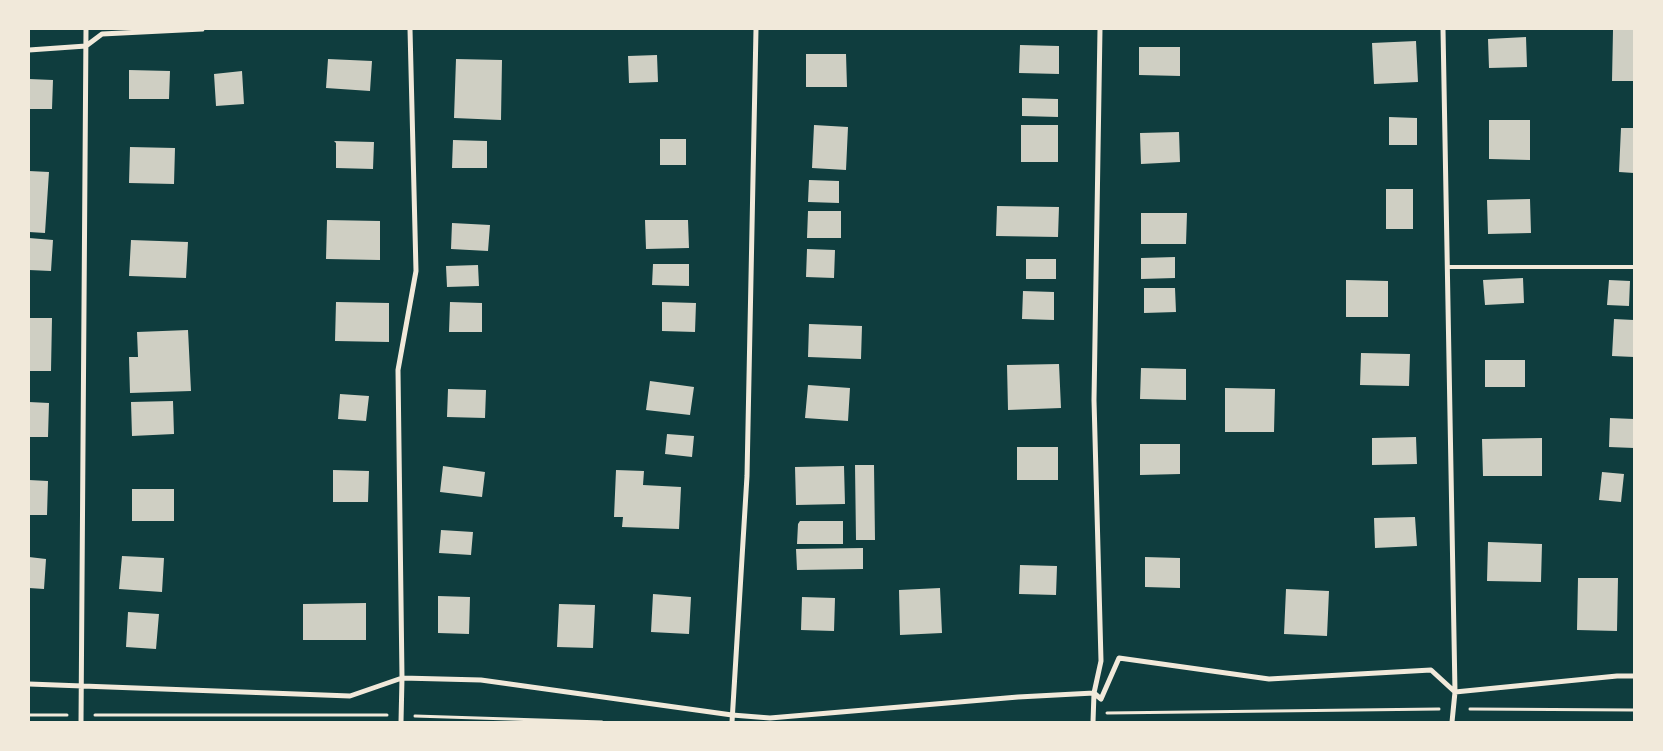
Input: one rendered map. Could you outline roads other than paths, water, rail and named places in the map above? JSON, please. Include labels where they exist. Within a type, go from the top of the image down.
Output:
[{"type":"street","points":[[82,722],[86,29]]},
{"type":"street","points":[[29,50],[86,46],[102,34],[202,29]]},
{"type":"street","points":[[401,722],[398,370],[416,271],[410,29]]},
{"type":"street","points":[[732,722],[747,476],[756,29]]},
{"type":"street","points":[[1093,722],[1094,694],[1101,661],[1094,400],[1100,29]]},
{"type":"street","points":[[1443,29],[1455,692],[1452,722]]},
{"type":"street","points":[[29,684],[350,696],[402,678],[481,680],[732,715],[770,718],[1018,698],[1094,694],[1101,699],[1119,658],[1269,679],[1431,670],[1455,692],[1634,676]]},
{"type":"lane","points":[[1447,267],[1634,267]]}]
